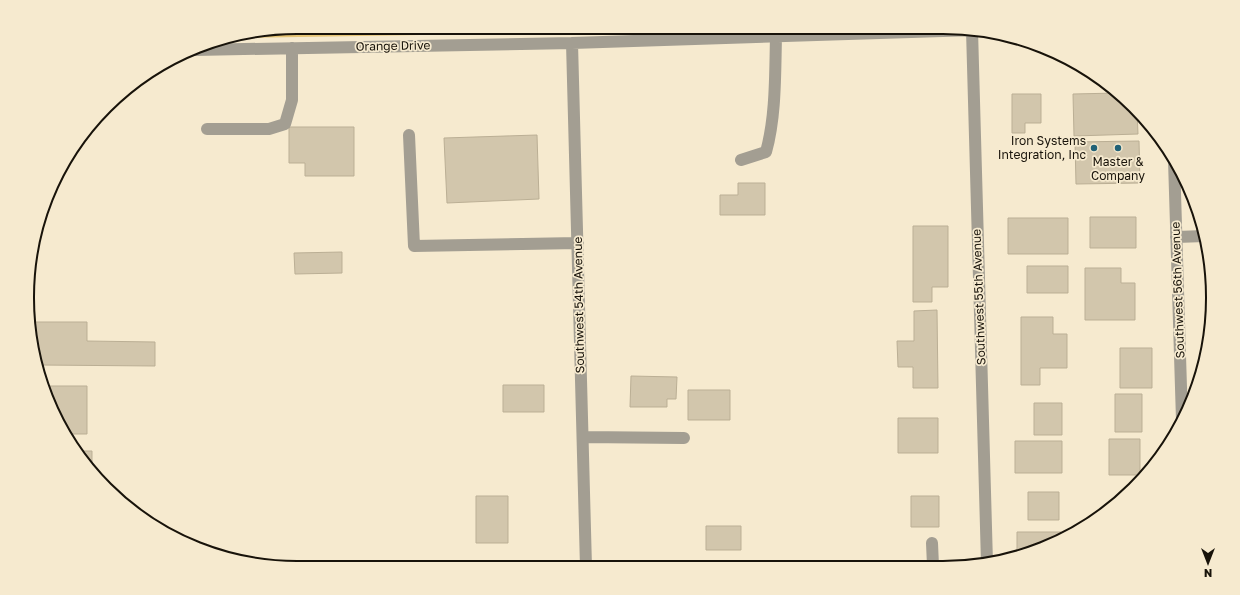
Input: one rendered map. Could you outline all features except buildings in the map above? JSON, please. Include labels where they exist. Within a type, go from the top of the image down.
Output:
[{"type":"street","name":"Orange Drive","points":[[208,50],[572,43],[860,34]]},
{"type":"street","name":"Southwest 55th Avenue","points":[[973,36],[987,557]]},
{"type":"street","points":[[741,160],[766,152],[769,138],[775,80],[776,37]]},
{"type":"street","name":"Southwest 54th Avenue","points":[[572,43],[586,561]]},
{"type":"street","points":[[207,129],[270,129],[285,124],[292,100],[292,48]]},
{"type":"street","points":[[409,135],[414,246],[578,243]]},
{"type":"street","name":"Southwest 56th Avenue","points":[[1174,172],[1182,408]]},
{"type":"street","points":[[1176,237],[1199,236]]},
{"type":"street","points":[[583,437],[684,438]]},
{"type":"street","points":[[932,543],[933,561]]},
{"type":"shaded area","points":[[298,34],[485,34],[253,38]]},
{"type":"place","name":"Iron Systems Integration, Inc","points":[[1094,148]]},
{"type":"place","name":"Master & Company","points":[[1118,148]]}]
